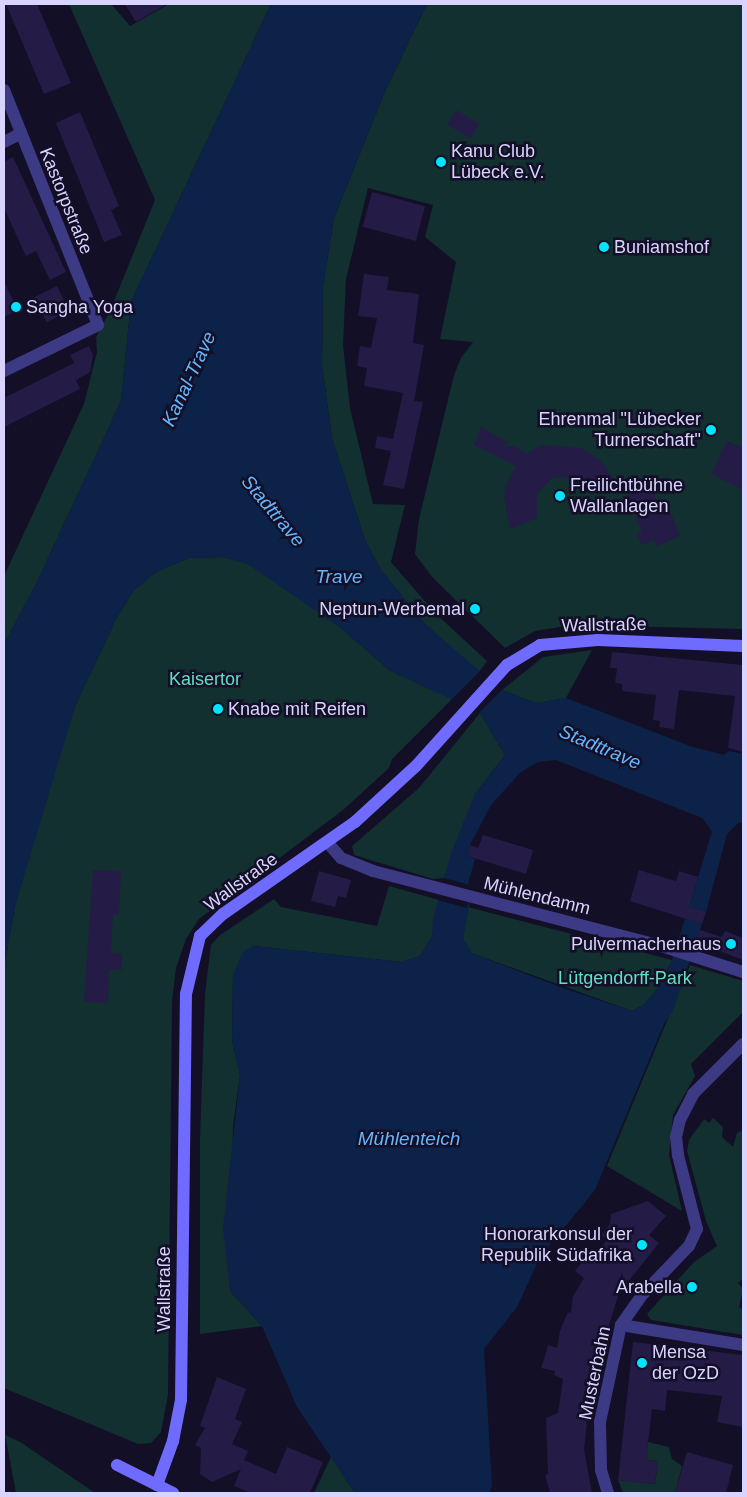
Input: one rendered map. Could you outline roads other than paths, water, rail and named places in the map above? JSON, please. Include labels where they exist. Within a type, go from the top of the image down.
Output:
[{"type":"main road","name":"Wallstraße","points":[[157,1485],[174,1441],[181,1400],[186,994],[195,949],[200,936],[223,914],[328,843],[416,766],[466,708],[507,665],[540,645],[571,640],[743,646]]},
{"type":"main road","points":[[117,1465],[172,1493]]},
{"type":"street","name":"Kastorpstraße","points":[[4,90],[98,325],[4,371]]},
{"type":"street","points":[[4,142],[20,134]]},
{"type":"street","name":"Mühlendamm","points":[[328,843],[349,862],[441,890],[672,950],[743,972]]},
{"type":"street","name":"Musterbahn","points":[[608,1493],[601,1470],[600,1422],[621,1325],[631,1308],[696,1235],[697,1229],[678,1155],[676,1137],[693,1094],[743,1044]]},
{"type":"street","points":[[621,1325],[743,1345]]},
{"type":"water","points":[[271,4],[427,4],[386,89],[334,218],[323,286],[322,365],[332,438],[365,540],[381,570],[425,624],[502,690],[536,703],[566,698],[690,746],[724,755],[729,751],[743,754],[743,822],[738,823],[727,834],[706,912],[689,907],[712,831],[702,818],[556,760],[538,762],[521,772],[491,805],[470,845],[467,856],[475,859],[468,884],[473,886],[463,939],[471,953],[566,989],[632,1011],[645,1004],[658,988],[672,960],[685,918],[702,924],[673,1011],[664,1024],[595,1190],[540,1257],[517,1307],[484,1349],[492,1486],[489,1493],[355,1493],[297,1407],[262,1326],[230,1291],[223,1228],[240,1075],[232,1040],[233,975],[242,953],[253,946],[402,962],[420,956],[432,936],[433,920],[451,853],[475,794],[505,755],[480,713],[389,670],[342,629],[248,564],[223,557],[189,558],[156,572],[133,591],[117,617],[76,704],[15,906],[4,968],[4,644],[37,582],[121,401],[131,302]]},
{"type":"place","name":"Kanu Club Lübeck e.V.","points":[[441,162]]},
{"type":"place","name":"Buniamshof","points":[[604,247]]},
{"type":"place","name":"Sangha Yoga","points":[[16,307]]},
{"type":"place","name":"Ehrenmal \"Lübecker Turnerschaft\"","points":[[711,430]]},
{"type":"place","name":"Freilichtbühne Wallanlagen","points":[[560,496]]},
{"type":"place","name":"Neptun-Werbemal","points":[[475,609]]},
{"type":"place","name":"Knabe mit Reifen","points":[[218,709]]},
{"type":"place","name":"Pulvermacherhaus","points":[[731,944]]},
{"type":"place","name":"Honorarkonsul der Republik Südafrika","points":[[642,1245]]},
{"type":"place","name":"Arabella","points":[[692,1287]]},
{"type":"place","name":"Mensa der OzD","points":[[642,1363]]},
{"type":"water label","name":"Kanal-Trave","points":[[189,379]]},
{"type":"water label","name":"Stadttrave","points":[[273,511]]},
{"type":"water label","name":"Trave","points":[[339,577]]},
{"type":"water label","name":"Stadttrave","points":[[600,747]]},
{"type":"water label","name":"Mühlenteich","points":[[409,1139]]},
{"type":"park label","name":"Kaisertor","points":[[205,679]]},
{"type":"park label","name":"Lütgendorff-Park","points":[[625,978]]}]
